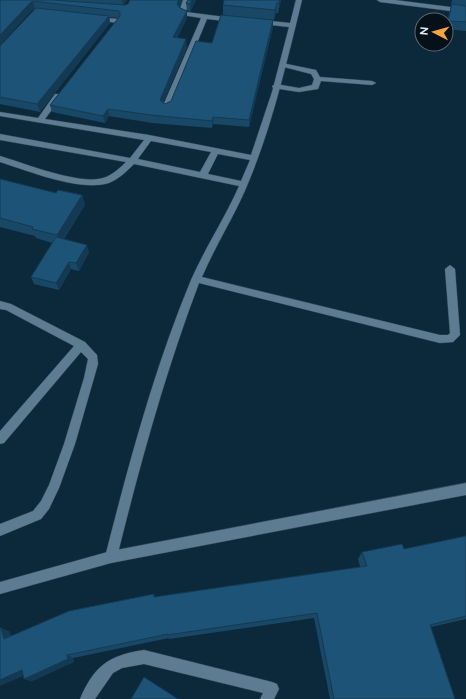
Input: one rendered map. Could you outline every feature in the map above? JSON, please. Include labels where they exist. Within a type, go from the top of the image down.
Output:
[{"type":"street","points":[[186,0],[182,12],[186,15],[242,20]]},
{"type":"street","points":[[111,557],[132,470],[161,375],[197,278],[244,184],[254,158],[266,125],[299,0]]},
{"type":"street","points":[[380,0],[466,11]]},
{"type":"street","points":[[166,108],[205,17]]},
{"type":"street","points":[[87,18],[118,21],[113,27]]},
{"type":"street","points":[[256,22],[293,25]]},
{"type":"street","points":[[282,65],[313,72],[318,79]]},
{"type":"street","points":[[318,79],[372,83]]},
{"type":"street","points":[[276,86],[299,90],[315,87],[318,79]]},
{"type":"street","points":[[40,120],[64,89]]},
{"type":"street","points":[[0,114],[149,138],[254,158]]},
{"type":"street","points":[[0,137],[132,161],[244,184]]},
{"type":"street","points":[[0,160],[82,182],[88,183],[107,181],[132,161],[149,138]]},
{"type":"street","points":[[204,175],[216,151]]},
{"type":"street","points":[[197,278],[440,339],[450,339],[455,334],[450,269]]},
{"type":"street","points":[[0,305],[8,307],[81,345],[93,358],[93,364],[80,412],[52,492],[37,514],[0,530]]},
{"type":"street","points":[[0,439],[81,345]]},
{"type":"street","points":[[0,588],[111,557],[466,489]]},
{"type":"street","points":[[87,699],[101,676],[110,666],[123,659],[144,657],[269,694]]},
{"type":"building","points":[[0,0],[53,0],[125,5],[128,4],[130,0],[179,0],[177,4],[180,8],[187,11],[173,37],[186,39],[160,100],[165,104],[171,101],[196,41],[212,43],[221,15],[273,20],[249,120],[213,117],[212,121],[108,109],[103,116],[50,105],[120,16],[120,13],[119,11],[33,1],[0,35]]},
{"type":"building","points":[[188,0],[192,0],[190,4],[186,3]]},
{"type":"building","points":[[224,0],[279,0],[279,3],[277,3],[275,10],[223,5]]},
{"type":"building","points":[[452,4],[466,6],[466,22],[454,21],[454,12],[450,12]]},
{"type":"building","points":[[36,8],[109,16],[37,104],[0,97],[0,46]]},
{"type":"building","points":[[0,179],[56,193],[58,190],[82,195],[57,235],[32,229],[33,227],[0,218]]},
{"type":"building","points":[[56,237],[87,245],[76,263],[69,262],[56,283],[31,277]]},
{"type":"building","points":[[466,536],[466,616],[430,625],[455,699],[334,699],[317,613],[167,635],[168,634],[67,655],[68,659],[24,679],[22,670],[0,680],[0,628],[4,639],[69,611],[154,594],[154,597],[367,566],[362,552],[402,544],[404,549]]},
{"type":"building","points":[[144,677],[178,699],[131,699]]}]
